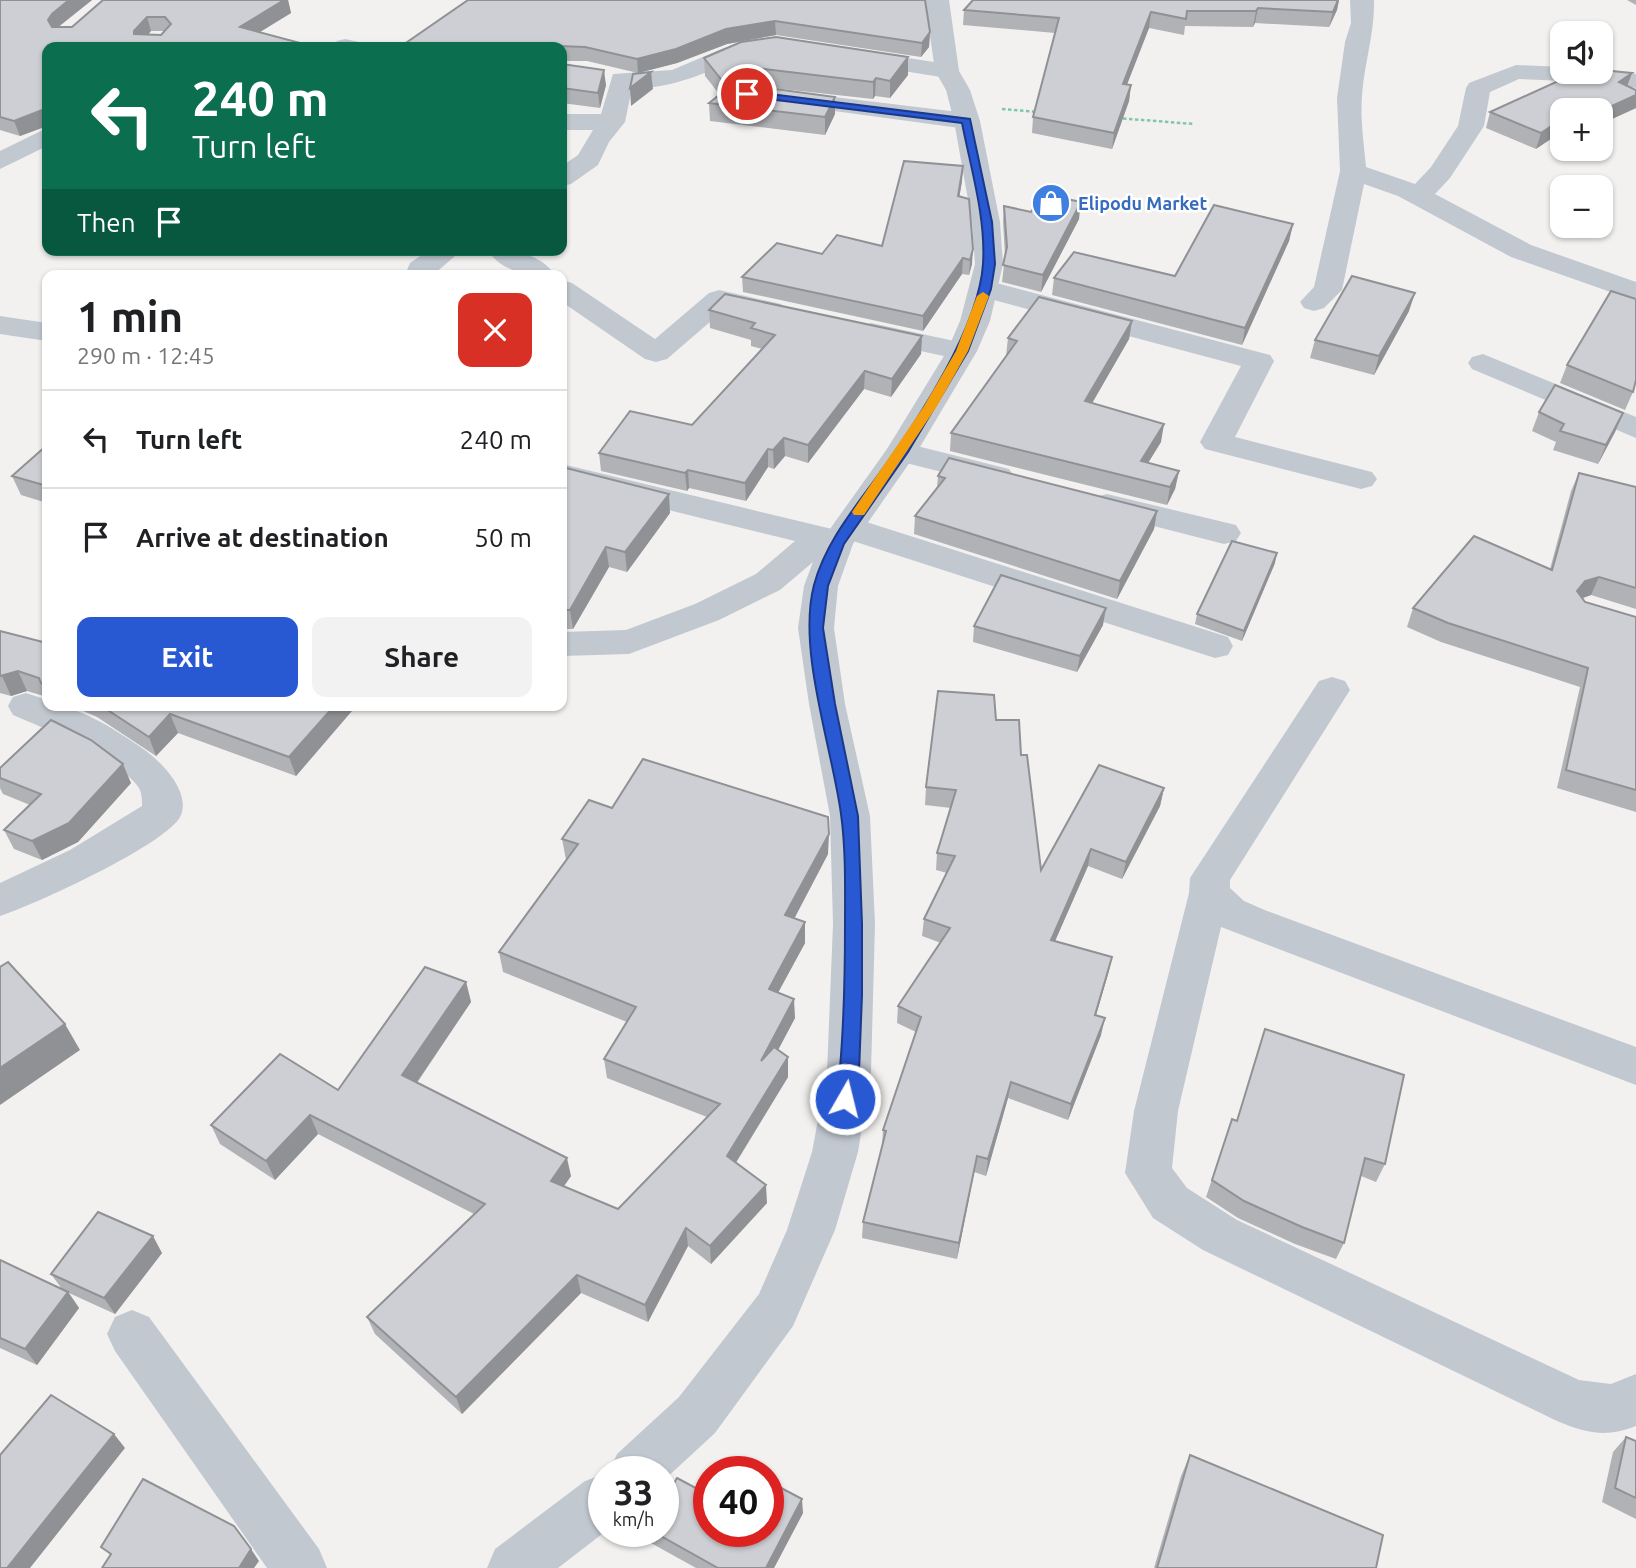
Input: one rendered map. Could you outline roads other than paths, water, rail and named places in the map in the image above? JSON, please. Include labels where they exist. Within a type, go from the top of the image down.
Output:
[{"type":"street","points":[[567,644],[629,642],[707,612],[768,582],[836,536],[901,452],[962,351],[985,289],[989,264],[986,222],[965,113],[958,90],[947,71],[937,0]]},
{"type":"street","points":[[1314,302],[1328,290],[1353,171],[1349,97],[1357,42],[1363,23],[1353,2]]},
{"type":"street","points":[[567,174],[589,159],[597,141],[612,122],[617,91],[610,76],[638,83],[703,67],[720,56],[736,51],[776,45]]},
{"type":"street","points":[[831,53],[947,71]]},
{"type":"street","points":[[1418,196],[1441,172],[1471,126],[1478,88],[1516,72],[1611,76],[1636,81]]},
{"type":"street","points":[[761,95],[965,113]]},
{"type":"street","points":[[567,122],[612,122]]},
{"type":"street","points":[[0,161],[42,139]]},
{"type":"street","points":[[1353,171],[1418,196],[1521,251],[1636,292]]},
{"type":"street","points":[[420,270],[439,256]]},
{"type":"street","points":[[511,256],[533,270]]},
{"type":"street","points":[[985,289],[1258,361],[1216,442],[1361,479]]},
{"type":"street","points":[[567,292],[656,353],[719,299],[800,316]]},
{"type":"street","points":[[840,325],[962,351]]},
{"type":"street","points":[[0,326],[42,330]]},
{"type":"street","points":[[1483,363],[1636,428]]},
{"type":"street","points":[[901,452],[1033,485]]},
{"type":"street","points":[[567,475],[836,536],[1215,646]]},
{"type":"street","points":[[1072,495],[1224,533]]},
{"type":"street","points":[[652,1456],[697,1415],[776,1310],[811,1230],[835,1152],[849,1072],[854,936],[852,870],[850,816],[827,704],[816,628],[821,586],[836,536]]},
{"type":"street","points":[[1332,690],[1210,878],[1209,893],[1156,1111],[1148,1173],[1170,1203],[1220,1235],[1570,1401],[1592,1410],[1620,1410],[1636,1399]]},
{"type":"street","points":[[0,900],[123,842],[163,812],[157,785],[131,760],[61,719],[26,706]]},
{"type":"street","points":[[1209,893],[1229,912],[1252,923],[1636,1066]]},
{"type":"street","points":[[132,1334],[300,1568]]},
{"type":"street","points":[[514,1568],[588,1512]]},
{"type":"place","name":"Elipodu Market","points":[[1051,203]]}]
